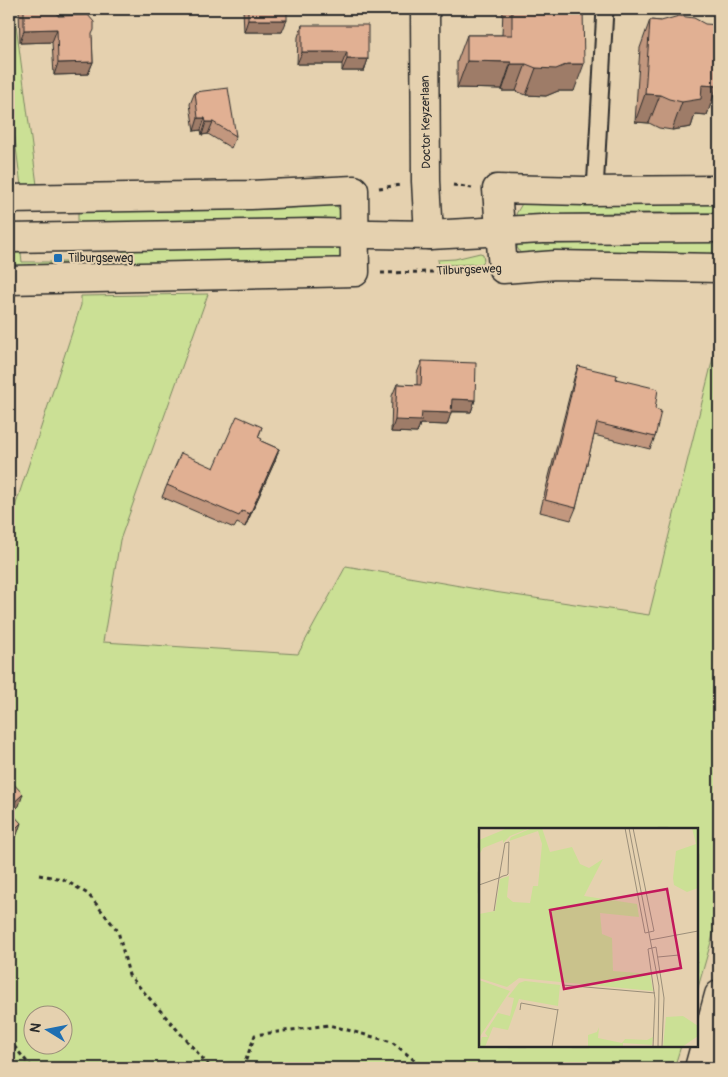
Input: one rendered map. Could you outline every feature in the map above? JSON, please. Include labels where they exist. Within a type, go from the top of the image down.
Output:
[{"type":"street","name":"Doctor Keyzerlaan","points":[[425,9],[426,170],[429,235]]},
{"type":"street","points":[[503,269],[497,189],[595,191],[719,190]]},
{"type":"street","points":[[9,199],[251,195],[354,190],[355,272],[9,280]]},
{"type":"street","points":[[9,238],[354,234],[429,235],[499,231],[719,228]]},
{"type":"street","name":"Tilburgseweg","points":[[503,269],[556,265],[719,268]]},
{"type":"street","points":[[699,1068],[719,996]]},
{"type":"lane","points":[[595,191],[605,9]]},
{"type":"path","name":"Tilburgseweg","points":[[355,272],[503,269]]},
{"type":"path","points":[[40,875],[62,879],[88,894],[118,931],[129,975],[211,1068]]},
{"type":"path","points":[[243,1068],[255,1035],[329,1025],[392,1042],[424,1068]]},
{"type":"path","points":[[9,1040],[32,1068]]},
{"type":"green space","points":[[9,9],[14,9],[37,185],[21,186],[9,93]]},
{"type":"green space","points":[[331,201],[340,211],[340,219],[78,223],[78,212],[276,209],[319,206]]},
{"type":"green space","points":[[523,202],[599,205],[719,203],[719,213],[610,213],[517,216],[516,214]]},
{"type":"green space","points":[[719,242],[719,254],[584,251],[522,257],[517,247],[518,244],[538,243]]},
{"type":"green space","points":[[324,246],[342,248],[337,262],[80,272],[80,261],[122,261],[123,251]]},
{"type":"green space","points":[[9,253],[21,253],[22,262],[68,262],[68,272],[9,266]]},
{"type":"green space","points":[[480,253],[483,254],[484,261],[481,264],[439,265],[437,260],[455,259]]},
{"type":"green space","points":[[208,294],[120,540],[103,642],[298,654],[346,566],[494,592],[649,615],[719,334],[719,914],[698,988],[698,828],[479,828],[479,1047],[681,1047],[674,1068],[9,1068],[9,525],[81,305],[81,296]]},
{"type":"building","points":[[24,9],[58,9],[58,16],[88,15],[94,22],[92,34],[93,62],[58,63],[57,29],[24,30]]},
{"type":"building","points":[[248,9],[287,9],[287,20],[248,20]]},
{"type":"building","points":[[512,9],[583,9],[584,64],[568,64],[556,69],[536,68],[526,64],[511,64],[511,62],[467,61],[467,35],[512,35]]},
{"type":"building","points":[[679,16],[694,18],[705,24],[719,25],[717,86],[702,85],[701,99],[682,102],[660,95],[645,94],[650,20],[661,21]]},
{"type":"building","points":[[302,25],[368,25],[368,59],[347,59],[347,52],[302,52]]},
{"type":"building","points":[[228,88],[236,136],[213,122],[206,122],[205,118],[198,118],[195,92]]},
{"type":"building","points":[[422,361],[476,363],[475,400],[452,399],[451,413],[422,412],[421,421],[395,420],[397,384],[421,385]]},
{"type":"building","points":[[578,366],[617,375],[616,379],[658,389],[655,409],[661,411],[655,437],[597,423],[576,508],[545,500]]},
{"type":"building","points":[[237,416],[262,427],[258,437],[262,439],[261,441],[279,449],[250,514],[242,511],[239,516],[167,485],[181,453],[214,468]]},
{"type":"building","points":[[9,779],[23,794],[9,807]]},
{"type":"building","points":[[9,810],[21,823],[9,835]]},
{"type":"place","name":"Tilburgseweg","points":[[58,258]]}]
